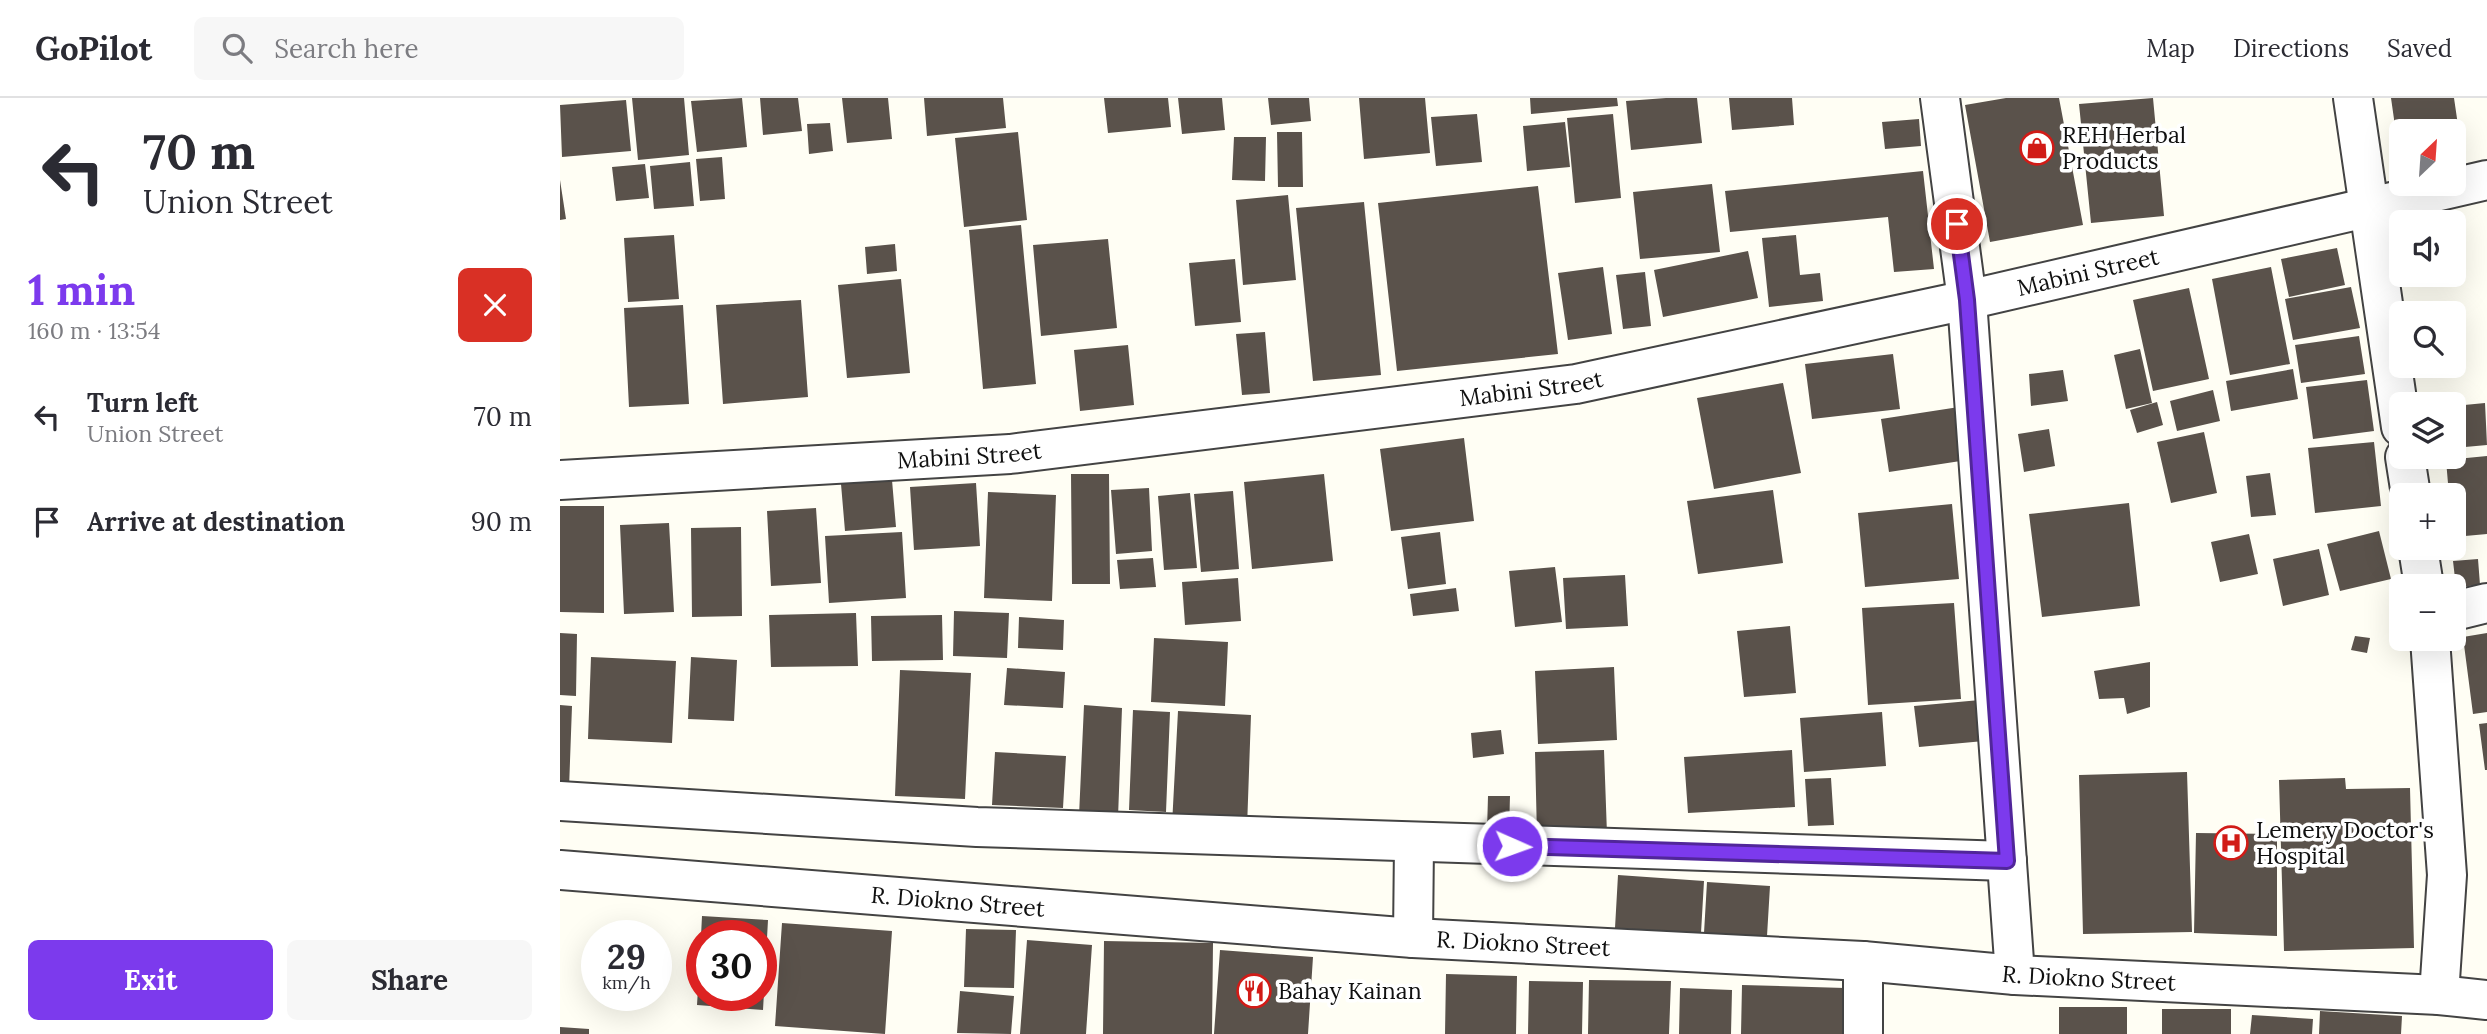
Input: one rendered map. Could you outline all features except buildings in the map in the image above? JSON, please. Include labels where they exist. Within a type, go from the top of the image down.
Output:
[{"type":"street","points":[[1940,98],[1967,300],[2015,975]]},
{"type":"street","points":[[2353,98],[2396,392]]},
{"type":"street","name":"Mabini Street","points":[[560,480],[1010,454],[1562,385],[1967,300],[2487,180]]},
{"type":"street","points":[[2466,608],[2487,603]]},
{"type":"street","points":[[2431,651],[2447,875],[2439,995]]},
{"type":"street","points":[[560,801],[977,827],[2007,861]]},
{"type":"street","points":[[1413,938],[1414,843]]},
{"type":"street","name":"R. Diokno Street","points":[[560,870],[1413,938],[1863,961],[2015,975],[2439,995],[2487,1000]]},
{"type":"street","points":[[1863,961],[1863,1034]]},
{"type":"place","name":"REH Herbal Products","points":[[2037,148]]},
{"type":"place","name":"Lemery Doctor's Hospital","points":[[2231,843]]},
{"type":"place","name":"Bahay Kainan","points":[[1254,991]]},
{"type":"route","points":[[1512,846],[2007,861],[1967,300],[1957,224]]}]
